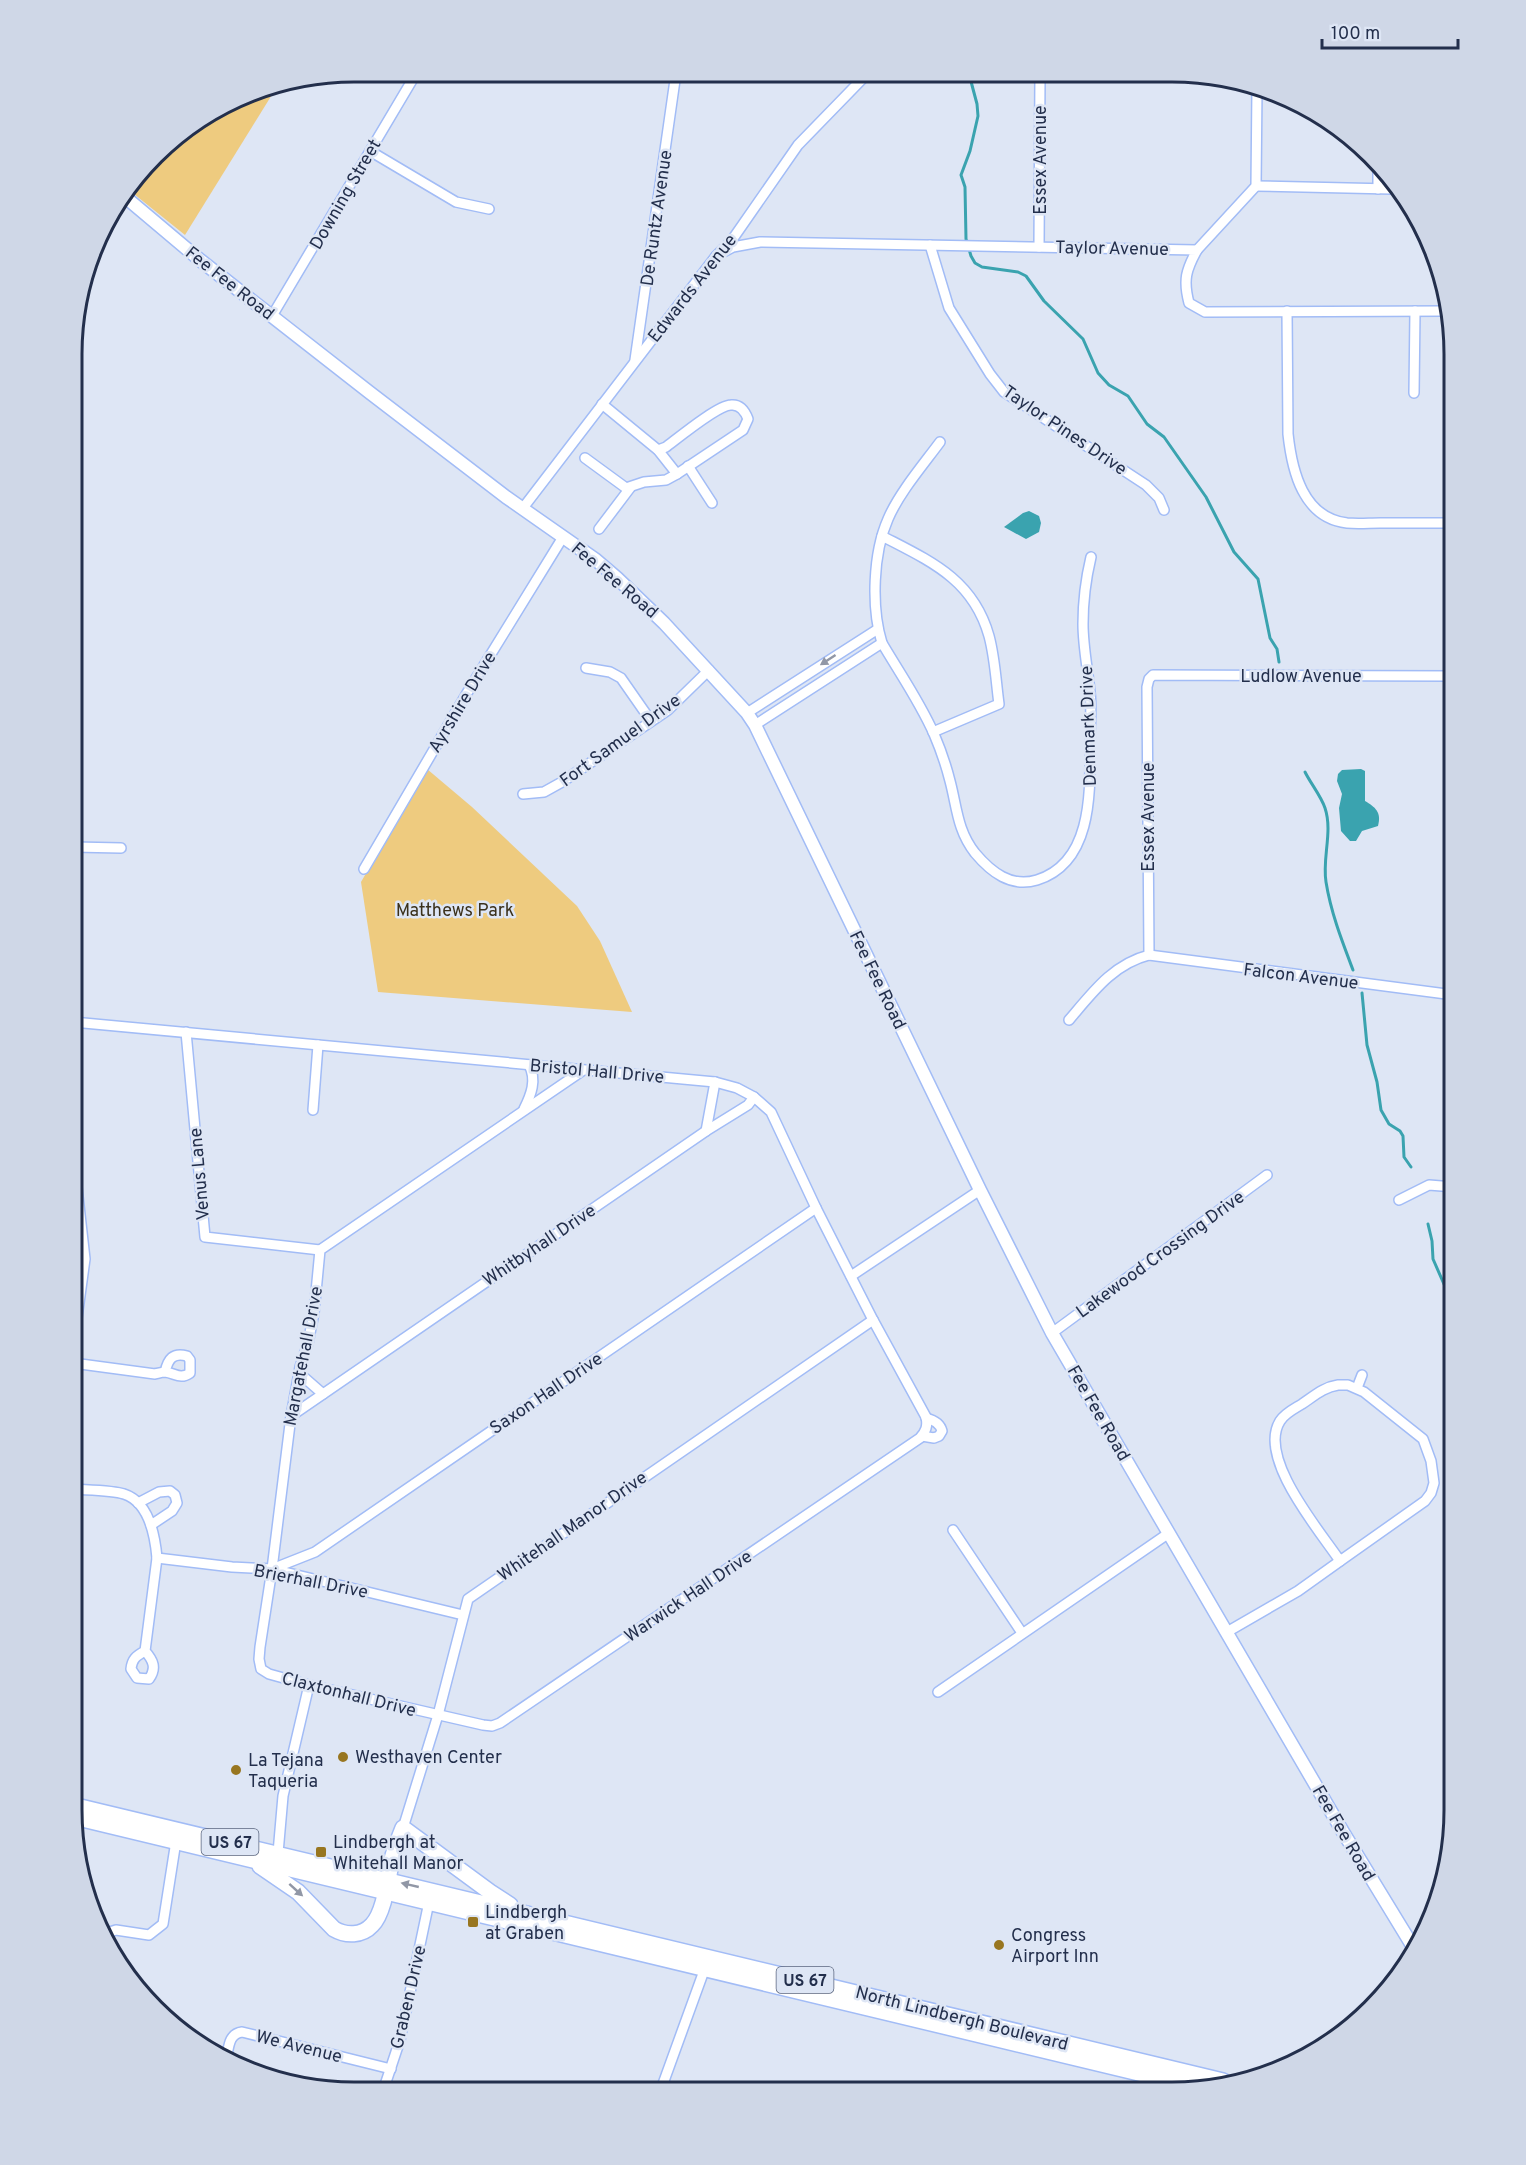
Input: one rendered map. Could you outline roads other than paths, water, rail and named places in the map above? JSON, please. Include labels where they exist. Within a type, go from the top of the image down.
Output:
[{"type":"highway","name":"North Lindbergh Boulevard","points":[[82,1807],[278,1853],[386,1886],[429,1902],[1176,2082]]},
{"type":"highway","name":"North Lindbergh Boulevard","points":[[82,1819],[248,1858],[522,1912],[1213,2079]]},
{"type":"highway","points":[[248,1858],[288,1884],[340,1933],[353,1934],[373,1925],[379,1913],[403,1828],[490,1892],[522,1912]]},
{"type":"street","name":"Downing Street","points":[[272,316],[411,82]]},
{"type":"street","name":"De Runtz Avenue","points":[[634,362],[675,82]]},
{"type":"street","name":"Edwards Avenue","points":[[523,508],[716,256],[732,240],[798,145],[859,82]]},
{"type":"street","name":"Essex Avenue","points":[[1039,247],[1040,82]]},
{"type":"street","points":[[1197,250],[1256,186],[1257,96]]},
{"type":"street","points":[[370,151],[456,202],[489,209]]},
{"type":"street","points":[[1378,178],[1378,189]]},
{"type":"street","points":[[1256,186],[1387,189]]},
{"type":"street","name":"Fee Fee Road","points":[[130,201],[272,316],[617,578],[664,623],[747,713],[755,725],[980,1190],[1052,1333],[1410,1941]]},
{"type":"street","name":"Taylor Avenue","points":[[716,256],[733,247],[760,242],[1197,250],[1187,268],[1185,288],[1189,303],[1205,312],[1440,311]]},
{"type":"street","name":"Taylor Pines Drive","points":[[930,245],[949,308],[990,374],[1004,392],[1146,484],[1159,498],[1164,510]]},
{"type":"street","points":[[1287,311],[1288,443],[1295,473],[1308,501],[1327,516],[1347,523],[1444,523]]},
{"type":"street","points":[[1414,393],[1415,311]]},
{"type":"street","points":[[602,404],[658,450],[677,474]]},
{"type":"street","points":[[599,529],[630,488],[644,482],[666,480],[677,474],[743,430],[748,419],[742,408],[732,405],[720,408],[666,447],[658,450]]},
{"type":"street","points":[[882,536],[947,572],[960,585],[982,615],[990,638],[999,704],[933,732],[882,643],[878,629],[877,561],[882,536],[893,510],[940,442]]},
{"type":"street","points":[[585,458],[623,487],[630,488]]},
{"type":"street","points":[[688,466],[712,503]]},
{"type":"street","name":"Ayrshire Drive","points":[[364,869],[461,703],[563,537]]},
{"type":"street","name":"Denmark Drive","points":[[933,732],[950,781],[958,822],[975,852],[987,866],[1005,880],[1024,883],[1042,878],[1065,861],[1076,844],[1085,823],[1090,798],[1091,695],[1083,622],[1091,557]]},
{"type":"street","points":[[747,713],[878,629]]},
{"type":"street","points":[[755,725],[882,643]]},
{"type":"street","points":[[586,668],[610,672],[621,678],[651,721]]},
{"type":"street","name":"Fort Samuel Drive","points":[[524,794],[552,789],[668,710],[709,670]]},
{"type":"street","name":"Ludlow Avenue","points":[[1149,679],[1153,675],[1444,676]]},
{"type":"street","name":"Essex Avenue","points":[[1149,679],[1147,687],[1149,955]]},
{"type":"street","points":[[82,847],[121,848]]},
{"type":"street","points":[[1069,1020],[1109,975],[1125,964],[1149,955]]},
{"type":"street","name":"Falcon Avenue","points":[[1149,955],[1444,994]]},
{"type":"street","name":"Bristol Hall Drive","points":[[82,1023],[715,1082],[737,1088],[754,1096],[771,1112],[816,1208],[926,1418],[924,1433],[934,1438],[939,1437],[942,1431],[941,1426],[926,1418]]},
{"type":"street","name":"Venus Lane","points":[[186,1032],[205,1237],[320,1250]]},
{"type":"street","points":[[313,1110],[318,1045]]},
{"type":"street","points":[[523,1111],[532,1088],[532,1073],[529,1065]]},
{"type":"street","points":[[320,1250],[582,1071]]},
{"type":"street","points":[[706,1131],[715,1082]]},
{"type":"street","name":"Whitbyhall Drive","points":[[291,1416],[706,1131],[748,1105],[754,1096]]},
{"type":"street","name":"Lakewood Crossing Drive","points":[[1052,1333],[1267,1175]]},
{"type":"street","points":[[1399,1200],[1429,1185],[1444,1186]]},
{"type":"street","points":[[851,1276],[980,1190]]},
{"type":"street","name":"Saxon Hall Drive","points":[[272,1569],[301,1559],[325,1545],[816,1208]]},
{"type":"street","points":[[82,1232],[85,1259],[82,1281]]},
{"type":"street","name":"Margatehall Drive","points":[[261,1669],[260,1647],[291,1416],[314,1313],[320,1250]]},
{"type":"street","name":"Whitehall Manor Drive","points":[[403,1828],[438,1715],[468,1599],[873,1320]]},
{"type":"street","points":[[82,1364],[155,1374],[165,1372]]},
{"type":"street","points":[[299,1373],[322,1394]]},
{"type":"street","points":[[1357,1388],[1362,1375]]},
{"type":"street","points":[[1227,1632],[1298,1591],[1425,1501],[1431,1493],[1434,1483],[1431,1461],[1423,1439],[1357,1388],[1348,1385],[1329,1386],[1287,1413],[1281,1420],[1275,1437],[1278,1459],[1291,1489],[1340,1561]]},
{"type":"street","name":"Warwick Hall Drive","points":[[438,1715],[483,1725],[492,1726],[500,1723],[924,1433]]},
{"type":"street","points":[[82,1490],[124,1494],[138,1503],[152,1525],[158,1557],[145,1651]]},
{"type":"street","points":[[138,1503],[159,1492],[170,1491],[175,1495],[177,1503],[172,1511],[152,1525]]},
{"type":"street","points":[[953,1530],[1022,1633]]},
{"type":"street","points":[[938,1692],[1169,1533]]},
{"type":"street","name":"Brierhall Drive","points":[[158,1557],[232,1567],[272,1569],[464,1615]]},
{"type":"street","name":"Claxtonhall Drive","points":[[261,1669],[269,1674],[309,1685],[438,1715]]},
{"type":"street","points":[[278,1853],[283,1796],[309,1685]]},
{"type":"street","points":[[111,1932],[116,1930],[149,1935],[163,1924],[176,1841]]},
{"type":"street","name":"Graben Drive","points":[[386,2082],[400,2040],[429,1902]]},
{"type":"street","points":[[664,2082],[705,1968]]},
{"type":"street","name":"We Avenue","points":[[228,2051],[231,2038],[235,2033],[242,2032],[391,2069]]},
{"type":"water","points":[[1029,511],[1039,516],[1041,523],[1039,532],[1026,539],[1004,527],[1023,513]]},
{"type":"water","points":[[1361,769],[1365,771],[1365,801],[1377,810],[1379,821],[1378,826],[1362,831],[1356,841],[1350,841],[1341,831],[1339,808],[1342,794],[1337,781],[1338,774],[1342,770]]},
{"type":"waterway","points":[[971,82],[978,116],[970,151],[961,175],[965,187],[966,239],[971,256],[975,263],[982,267],[1018,272],[1026,276],[1044,301],[1083,339],[1098,373],[1109,385],[1128,396],[1147,424],[1164,437],[1206,497],[1234,552],[1258,579],[1270,638],[1277,649],[1279,662]]},
{"type":"waterway","points":[[1305,772],[1325,808],[1328,826],[1326,882],[1334,916],[1353,970]]},
{"type":"waterway","points":[[1362,993],[1367,1045],[1377,1082],[1381,1110],[1389,1124],[1400,1131],[1403,1136],[1404,1157],[1411,1167]]},
{"type":"waterway","points":[[1428,1224],[1433,1259],[1444,1284]]},
{"type":"place","name":"Westhaven Center","points":[[343,1757]]},
{"type":"place","name":"La Tejana Taqueria","points":[[236,1770]]},
{"type":"place","name":"Lindbergh at Whitehall Manor","points":[[321,1852]]},
{"type":"place","name":"Lindbergh at Graben","points":[[473,1922]]},
{"type":"place","name":"Congress Airport Inn","points":[[999,1945]]},
{"type":"park label","name":"Matthews Park","points":[[455,910]]}]
